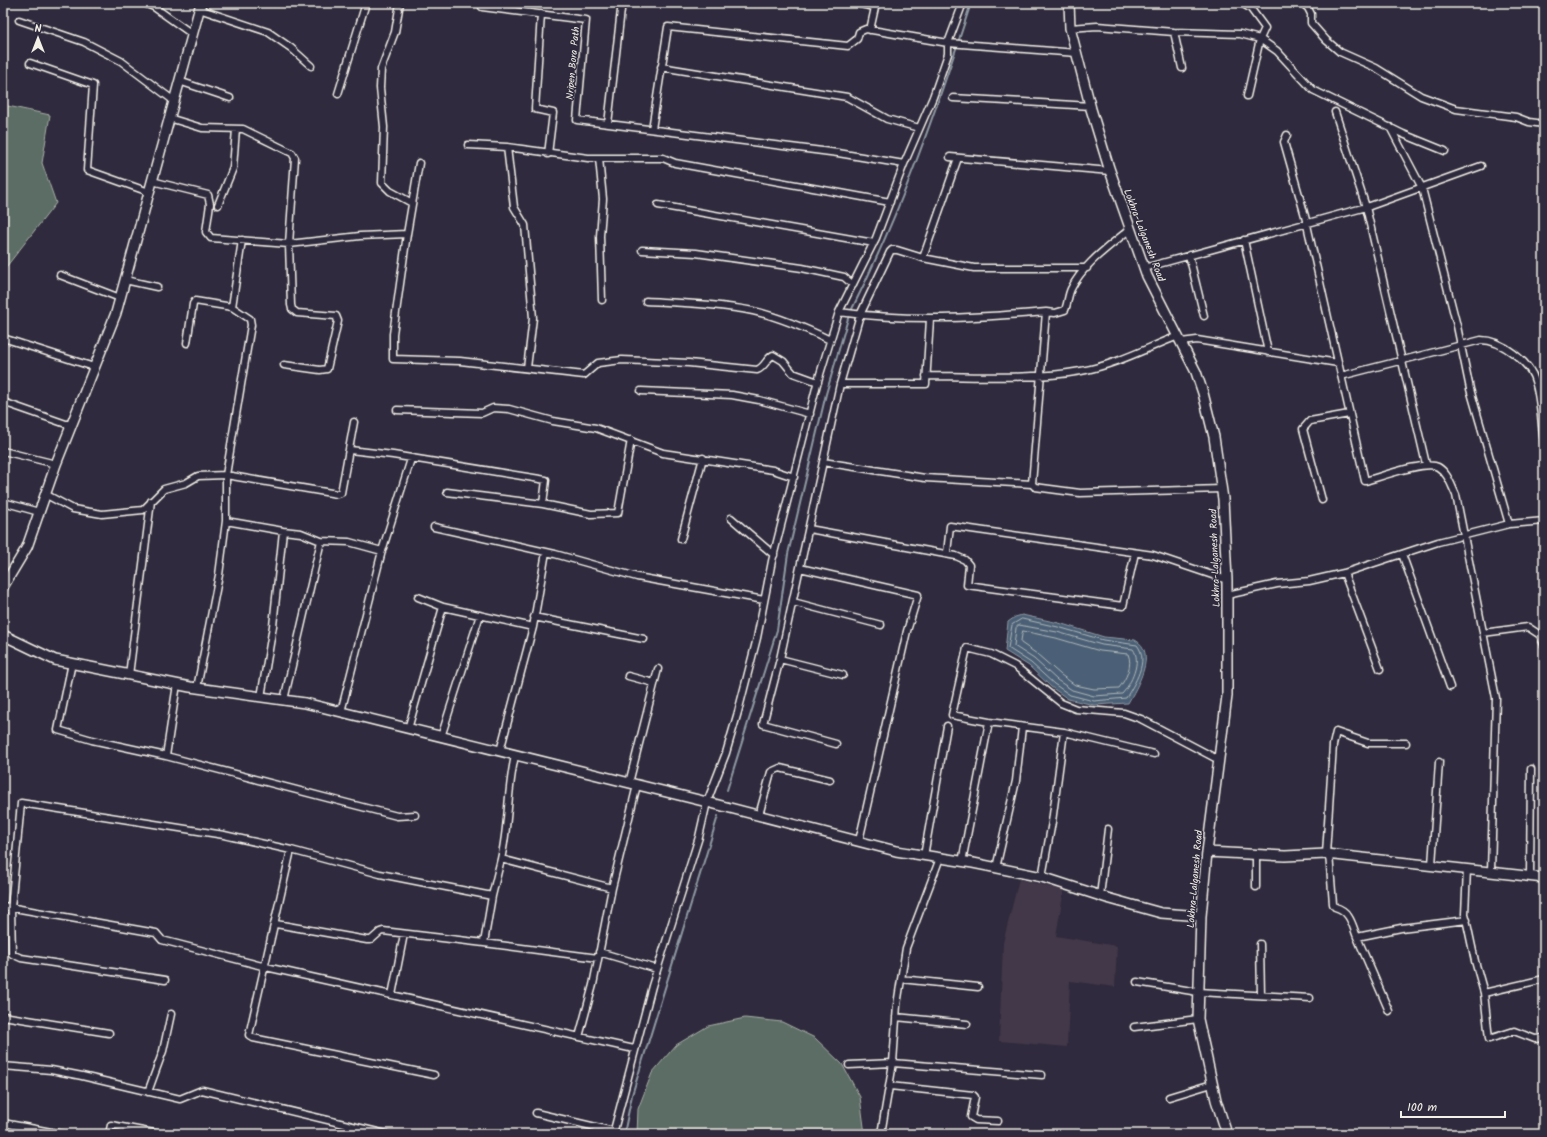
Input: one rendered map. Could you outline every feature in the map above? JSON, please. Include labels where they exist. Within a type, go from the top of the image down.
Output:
[{"type":"main road","name":"Lokhra-Lalganesh Road","points":[[1069,3],[1070,28],[1110,171],[1144,268],[1196,372],[1214,437],[1222,489],[1227,580],[1227,696],[1207,852],[1201,916],[1198,1019],[1212,1084],[1227,1134]]},
{"type":"main road","points":[[3,587],[27,547],[56,464],[120,298],[200,6]]},
{"type":"main road","points":[[3,635],[55,660],[197,688],[284,700],[341,712],[759,815],[896,851],[1042,877],[1100,896],[1161,912],[1201,916]]},
{"type":"main road","points":[[1207,852],[1285,856],[1328,854],[1544,878]]},
{"type":"street","points":[[144,3],[154,7],[192,34]]},
{"type":"street","points":[[338,94],[366,3]]},
{"type":"street","points":[[400,3],[395,32],[381,69],[380,88],[384,127],[382,183],[390,191],[412,203]]},
{"type":"street","name":"Nripen Bora Path","points":[[483,3],[482,7],[586,20],[577,120],[608,124]]},
{"type":"street","points":[[854,3],[875,5],[870,30]]},
{"type":"street","points":[[536,1113],[613,1133],[634,1049],[657,969],[699,837],[706,802],[726,753],[738,712],[774,555],[830,340],[853,285],[874,243],[904,164],[933,97],[948,54],[963,3]]},
{"type":"street","points":[[1242,3],[1251,9],[1265,28],[1260,39],[1247,96]]},
{"type":"street","points":[[1302,3],[1308,8],[1311,14],[1311,23],[1340,52],[1370,65],[1421,96],[1456,109],[1516,117],[1529,122],[1544,124]]},
{"type":"street","points":[[200,6],[268,32],[292,48],[310,66]]},
{"type":"street","points":[[621,10],[608,124],[838,153],[904,164]]},
{"type":"street","points":[[541,14],[535,109],[553,113],[548,154]]},
{"type":"street","points":[[19,20],[84,42],[121,61],[174,101]]},
{"type":"street","points":[[1070,28],[1097,26],[1174,32],[1240,34],[1260,39],[1277,51],[1313,90],[1390,127],[1445,151]]},
{"type":"street","points":[[652,129],[668,27],[848,46],[857,39],[858,32],[870,30],[950,43],[1077,53]]},
{"type":"street","points":[[1174,32],[1182,68]]},
{"type":"street","points":[[30,63],[93,85],[87,170],[149,192]]},
{"type":"street","points":[[662,67],[847,96],[887,119],[919,128]]},
{"type":"street","points":[[179,81],[230,98]]},
{"type":"street","points":[[953,98],[1091,106]]},
{"type":"street","points":[[1335,112],[1366,207],[1426,464]]},
{"type":"street","points":[[169,118],[202,128],[236,129],[251,132],[292,153],[295,158],[288,244],[292,309],[297,313],[336,316],[338,321],[327,369],[320,370],[284,365]]},
{"type":"street","points":[[1390,127],[1422,188],[1461,345],[1470,390],[1509,524]]},
{"type":"street","points":[[218,205],[234,168],[236,129]]},
{"type":"street","points":[[1286,135],[1284,142],[1306,222],[1365,481],[1426,464],[1437,466],[1447,475],[1456,495],[1496,698],[1491,871]]},
{"type":"street","points":[[468,145],[507,147],[548,154],[599,158],[663,158],[675,163],[890,202]]},
{"type":"street","points":[[507,147],[514,207],[525,225],[533,318],[527,368]]},
{"type":"street","points":[[950,157],[1110,171]]},
{"type":"street","points":[[599,158],[603,199],[600,236],[602,300]]},
{"type":"street","points":[[923,258],[958,158]]},
{"type":"street","points":[[419,163],[393,334],[393,359],[460,361],[584,375],[598,363],[622,360],[689,363],[757,370],[762,368],[767,358],[774,355],[783,361],[793,373],[818,382]]},
{"type":"street","points":[[1144,268],[1306,222],[1366,207],[1481,166]]},
{"type":"street","points":[[152,181],[208,195],[210,204],[206,232],[212,238],[288,244],[360,236],[407,234]]},
{"type":"street","points":[[658,205],[874,243]]},
{"type":"street","points":[[842,312],[859,315],[930,319],[1046,312],[1055,313],[1065,310],[1070,290],[1077,279],[1130,229]]},
{"type":"street","points":[[232,307],[234,302],[242,240]]},
{"type":"street","points":[[1244,240],[1268,352]]},
{"type":"street","points":[[642,250],[696,253],[802,268],[844,277],[853,285]]},
{"type":"street","points":[[836,744],[763,724],[793,602],[840,384],[859,315],[892,250],[898,250],[923,258],[974,268],[1087,268]]},
{"type":"street","points":[[1189,255],[1204,316]]},
{"type":"street","points":[[60,275],[120,298]]},
{"type":"street","points":[[125,280],[157,287]]},
{"type":"street","points":[[187,343],[193,304],[195,301],[232,307],[250,319],[251,325],[226,475],[226,522],[219,575],[197,688]]},
{"type":"street","points":[[646,301],[697,304],[754,311],[788,321],[830,340]]},
{"type":"street","points":[[1032,484],[1046,312]]},
{"type":"street","points":[[840,384],[926,384],[930,319]]},
{"type":"street","points":[[3,338],[94,367]]},
{"type":"street","points":[[926,376],[1041,375],[1081,371],[1103,366],[1180,339],[1197,340],[1338,363]]},
{"type":"street","points":[[1340,376],[1481,340],[1488,340],[1509,348],[1523,362],[1535,380],[1544,443]]},
{"type":"street","points":[[641,392],[732,396],[759,400],[810,414]]},
{"type":"street","points":[[3,402],[66,424],[72,424]]},
{"type":"street","points":[[397,410],[482,413],[493,408],[509,409],[553,420],[596,428],[663,453],[773,470],[794,477]]},
{"type":"street","points":[[1322,500],[1303,429],[1305,425],[1310,422],[1349,414]]},
{"type":"street","points":[[45,494],[73,509],[102,514],[143,510],[164,489],[186,483],[198,476],[226,475],[337,494],[341,493],[354,422]]},
{"type":"street","points":[[447,492],[543,504],[591,514],[618,513],[631,440]]},
{"type":"street","points":[[350,450],[546,480],[543,504]]},
{"type":"street","points":[[3,451],[56,464]]},
{"type":"street","points":[[681,539],[703,458]]},
{"type":"street","points":[[341,712],[382,551],[411,459]]},
{"type":"street","points":[[823,462],[925,478],[1032,484],[1035,486],[1080,493],[1222,489]]},
{"type":"street","points":[[129,674],[151,501]]},
{"type":"street","points":[[3,502],[39,512]]},
{"type":"street","points":[[731,518],[774,555]]},
{"type":"street","points":[[1227,595],[1277,584],[1309,581],[1344,573],[1464,535],[1509,524],[1544,521]]},
{"type":"street","points":[[226,522],[283,532],[301,533],[321,541],[348,542],[382,551]]},
{"type":"street","points":[[947,553],[950,526],[1153,555],[1227,580]]},
{"type":"street","points":[[434,527],[546,552],[637,577],[764,600]]},
{"type":"street","points":[[809,529],[947,553],[965,560],[969,565],[967,585],[1123,606],[1135,553]]},
{"type":"street","points":[[261,697],[273,626],[283,532]]},
{"type":"street","points":[[284,700],[321,541]]},
{"type":"street","points":[[500,752],[533,627],[546,552]]},
{"type":"street","points":[[1402,554],[1450,687]]},
{"type":"street","points":[[800,568],[918,595],[906,631],[859,841]]},
{"type":"street","points":[[1344,573],[1380,670]]},
{"type":"street","points":[[418,597],[443,607],[533,627]]},
{"type":"street","points":[[793,602],[881,625]]},
{"type":"street","points":[[408,729],[443,607]]},
{"type":"street","points":[[441,737],[480,615]]},
{"type":"street","points":[[534,617],[644,639]]},
{"type":"street","points":[[1483,633],[1528,627],[1540,634],[1544,645]]},
{"type":"street","points":[[1154,754],[1064,732],[989,722],[952,715],[967,648],[991,654],[1015,666],[1061,703],[1076,709],[1124,713],[1141,719],[1219,760]]},
{"type":"street","points":[[780,659],[843,675]]},
{"type":"street","points":[[72,663],[58,730],[92,740],[166,756],[397,816],[415,815]]},
{"type":"street","points":[[579,1037],[599,955],[633,784],[658,669]]},
{"type":"street","points":[[628,676],[654,683]]},
{"type":"street","points":[[166,756],[177,684]]},
{"type":"street","points":[[962,862],[989,722]]},
{"type":"street","points":[[924,856],[947,726]]},
{"type":"street","points":[[996,868],[1016,780],[1022,727]]},
{"type":"street","points":[[1042,877],[1052,822],[1064,732]]},
{"type":"street","points":[[1389,1011],[1348,914],[1344,910],[1334,907],[1333,904],[1328,854],[1333,745],[1336,732],[1368,743],[1406,743]]},
{"type":"street","points":[[484,943],[492,896],[507,829],[510,783],[516,756]]},
{"type":"street","points":[[1432,865],[1439,762]]},
{"type":"street","points":[[759,815],[771,772],[780,768],[830,780]]},
{"type":"street","points":[[1530,876],[1532,769]]},
{"type":"street","points":[[165,980],[16,957],[12,954],[11,908],[21,803],[224,835],[292,850],[380,874],[492,896]]},
{"type":"street","points":[[1100,896],[1108,829]]},
{"type":"street","points":[[292,850],[250,1035],[253,1038],[434,1075]]},
{"type":"street","points":[[1256,855],[1256,887]]},
{"type":"street","points":[[881,1134],[890,1086],[896,1017],[906,946],[940,858]]},
{"type":"street","points":[[501,859],[612,888]]},
{"type":"street","points":[[1467,869],[1466,920],[1484,993],[1489,1039],[1514,1030],[1535,1039],[1544,1038]]},
{"type":"street","points":[[3,906],[156,933],[162,940],[266,967],[634,1049]]},
{"type":"street","points":[[1357,937],[1401,928],[1466,920]]},
{"type":"street","points":[[276,924],[367,940],[371,940],[380,932],[384,931],[599,955],[657,969]]},
{"type":"street","points":[[392,995],[404,934]]},
{"type":"street","points":[[1260,944],[1261,995]]},
{"type":"street","points":[[901,979],[978,987]]},
{"type":"street","points":[[1484,993],[1544,979]]},
{"type":"street","points":[[1137,982],[1198,992],[1310,998]]},
{"type":"street","points":[[148,1092],[163,1051],[171,1014]]},
{"type":"street","points":[[3,1016],[108,1033]]},
{"type":"street","points":[[896,1017],[967,1024]]},
{"type":"street","points":[[1134,1027],[1198,1019]]},
{"type":"street","points":[[849,1065],[893,1063],[1042,1075]]},
{"type":"street","points":[[3,1066],[51,1070],[180,1099],[202,1090],[386,1134]]},
{"type":"street","points":[[1170,1097],[1212,1084]]},
{"type":"street","points":[[890,1086],[973,1094],[975,1097],[971,1117],[976,1120],[998,1121]]},
{"type":"street","points":[[3,1123],[62,1134]]},
{"type":"street","points":[[110,1134],[111,1125],[159,1134]]},
{"type":"shaded area","points":[[1019,879],[1064,890],[1056,936],[1117,946],[1115,987],[1070,981],[1067,1047],[999,1041],[1003,943]]},
{"type":"green space","points":[[3,105],[50,115],[42,163],[56,203],[3,271]]},
{"type":"green space","points":[[745,1018],[782,1022],[815,1038],[842,1064],[860,1097],[865,1134],[637,1134],[638,1109],[652,1073],[676,1045],[708,1026]]},
{"type":"water","points":[[1022,615],[1059,623],[1104,637],[1135,640],[1142,645],[1145,653],[1144,670],[1128,703],[1094,705],[1068,699],[1051,687],[1029,666],[1005,651],[1008,622],[1015,617]]},
{"type":"waterway","points":[[851,311],[902,198],[945,82],[971,3]]},
{"type":"waterway","points":[[727,790],[777,630],[788,554],[826,394],[849,315]]},
{"type":"waterway","points":[[624,1134],[632,1095],[718,816]]}]
